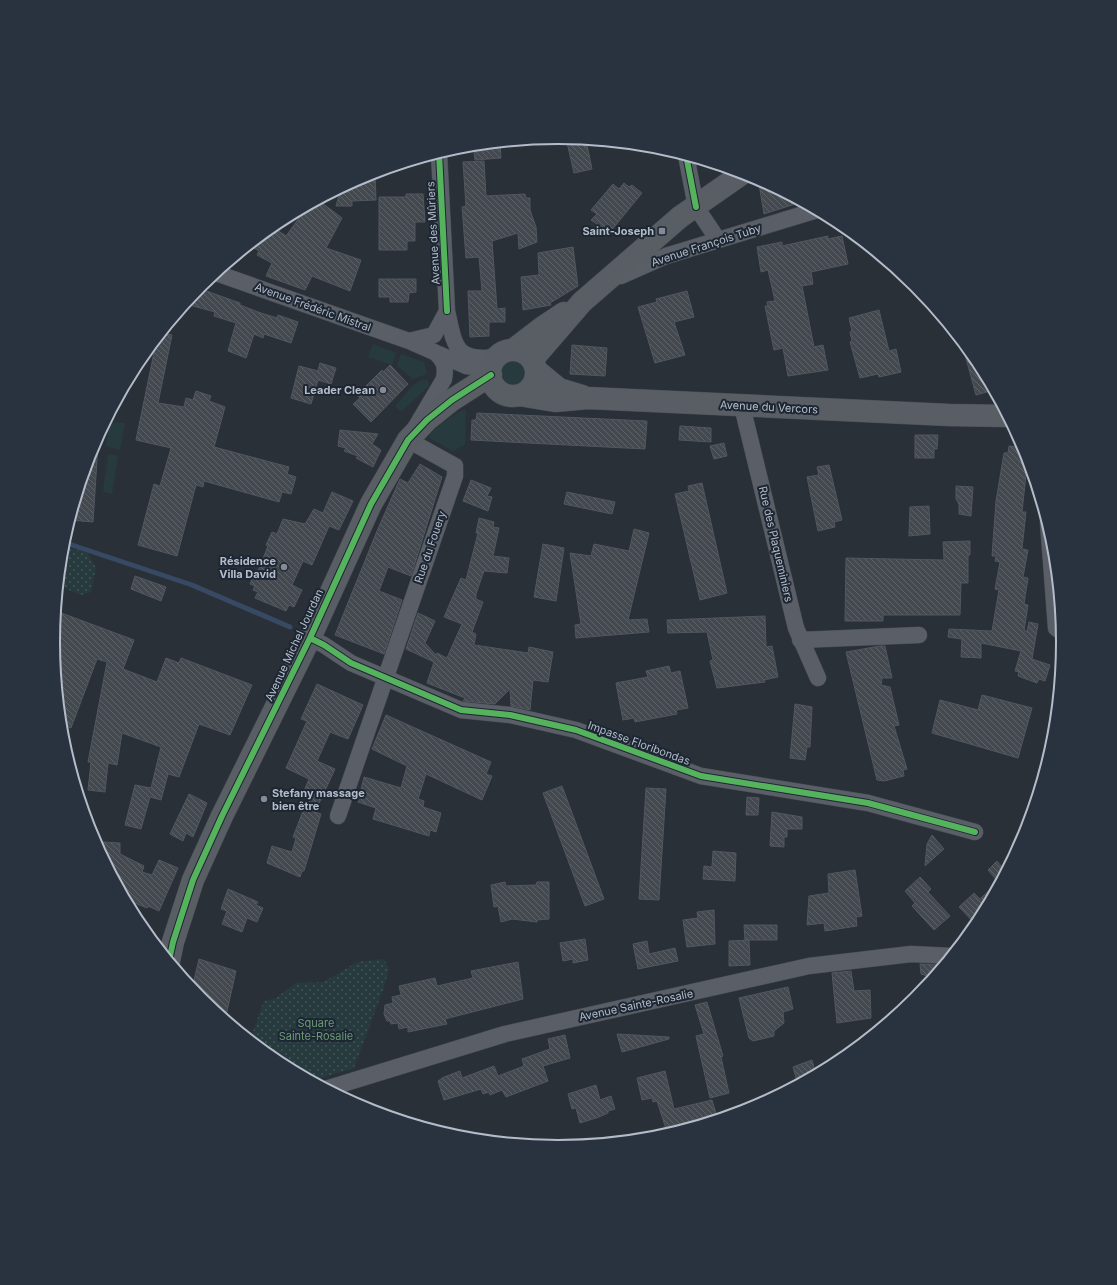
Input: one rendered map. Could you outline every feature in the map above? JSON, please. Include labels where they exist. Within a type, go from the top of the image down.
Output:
[{"type":"street","name":"Avenue des Mûriers","points":[[438,159],[447,311],[452,337],[459,351],[468,357],[481,359],[502,373]]},
{"type":"street","points":[[687,161],[696,207],[718,240]]},
{"type":"street","name":"Avenue Michel Jourdan","points":[[170,955],[193,880],[222,816],[310,638],[371,504],[408,440],[427,420],[452,400],[502,373],[543,327],[582,302],[662,231],[737,177]]},
{"type":"street","name":"Avenue François Tuby","points":[[598,288],[639,267],[666,256],[810,212]]},
{"type":"street","name":"Avenue Frédéric Mistral","points":[[222,275],[410,341],[466,366],[502,373]]},
{"type":"street","name":"Avenue Michel Jourdan","points":[[534,365],[582,302]]},
{"type":"street","points":[[410,341],[434,335],[447,311]]},
{"type":"street","name":"Avenue du Vercors","points":[[588,398],[559,389],[521,352],[502,373],[555,401],[588,398],[949,415],[1003,416]]},
{"type":"street","points":[[408,440],[444,379],[446,370],[444,361],[436,353]]},
{"type":"street","points":[[502,373],[525,393],[534,383],[534,365]]},
{"type":"street","name":"Rue des Plaqueminiers","points":[[742,406],[796,628],[818,678]]},
{"type":"street","name":"Rue du Fouery","points":[[385,679],[455,476],[455,466],[408,440]]},
{"type":"street","points":[[1052,569],[1057,628]]},
{"type":"street","points":[[800,640],[919,635]]},
{"type":"street","name":"Impasse Floribondas","points":[[310,638],[324,645],[351,663],[385,679],[461,710],[510,716],[576,730],[701,776],[868,803],[975,832]]},
{"type":"street","points":[[338,816],[385,679]]},
{"type":"street","name":"Avenue Sainte-Rosalie","points":[[333,1087],[505,1034],[809,966],[911,954],[946,956]]},
{"type":"green space","points":[[373,344],[396,353],[392,365],[368,357]]},
{"type":"green space","points":[[401,354],[424,362],[427,374],[413,379],[397,366]]},
{"type":"green space","points":[[514,358],[524,362],[528,372],[524,382],[514,386],[504,382],[500,372],[504,362]]},
{"type":"green space","points":[[421,380],[428,380],[429,386],[401,412],[395,406],[413,385]]},
{"type":"green space","points":[[466,409],[465,445],[453,451],[429,438],[430,435],[444,422]]},
{"type":"green space","points":[[111,422],[125,423],[120,450],[106,446]]},
{"type":"green space","points":[[108,454],[118,456],[112,494],[103,492]]},
{"type":"green space","points":[[69,548],[88,553],[96,568],[91,592],[81,595],[63,588]]},
{"type":"green space","name":"Square Sainte-Rosalie","points":[[384,959],[389,968],[384,987],[354,1068],[318,1079],[282,1057],[252,1035],[264,1001],[276,998],[296,983],[324,982],[357,962]]},
{"type":"building","points":[[567,144],[587,145],[592,169],[574,173]]},
{"type":"building","points":[[500,147],[501,158],[475,160],[474,152]]},
{"type":"building","points":[[484,161],[486,196],[525,194],[526,198],[530,198],[530,210],[536,227],[537,242],[519,249],[518,233],[492,241],[497,309],[505,308],[505,322],[489,322],[489,336],[470,337],[468,291],[482,291],[479,257],[466,258],[462,207],[466,206],[463,162]]},
{"type":"building","points":[[375,179],[376,200],[352,201],[352,206],[336,206],[339,194]]},
{"type":"building","points":[[624,183],[629,187],[632,185],[642,193],[606,237],[594,228],[597,224],[591,220],[597,214],[591,210],[613,184],[619,189]]},
{"type":"building","points":[[759,187],[795,204],[764,214]]},
{"type":"building","points":[[406,194],[423,194],[425,222],[415,222],[415,241],[407,241],[407,250],[379,250],[379,197],[406,197]]},
{"type":"building","points":[[323,203],[342,218],[326,248],[361,260],[350,291],[312,276],[305,290],[266,276],[272,263],[257,255],[259,251],[254,248],[278,231],[286,236],[300,217]]},
{"type":"building","points":[[828,236],[828,239],[842,236],[848,264],[811,272],[813,284],[802,286],[814,347],[823,345],[828,370],[788,376],[783,348],[774,350],[765,306],[768,306],[767,302],[775,301],[768,270],[761,272],[757,247],[782,242],[782,246]]},
{"type":"building","points":[[573,247],[578,286],[550,303],[551,305],[523,310],[521,277],[539,275],[538,253]]},
{"type":"building","points":[[379,279],[416,279],[416,292],[409,293],[408,302],[390,302],[390,297],[379,297]]},
{"type":"building","points":[[205,291],[240,303],[240,305],[258,312],[277,318],[278,315],[298,322],[291,343],[264,334],[263,338],[254,334],[246,358],[228,351],[236,323],[214,316],[215,312],[192,306]]},
{"type":"building","points":[[687,291],[694,317],[674,322],[685,355],[655,363],[638,307],[657,302],[656,299]]},
{"type":"building","points":[[879,310],[889,351],[896,349],[901,372],[879,377],[878,374],[860,378],[850,342],[852,341],[850,332],[852,331],[849,318]]},
{"type":"building","points":[[167,334],[172,335],[158,403],[184,407],[186,398],[193,400],[196,391],[211,396],[209,401],[225,407],[214,447],[289,467],[287,474],[296,477],[291,494],[282,492],[279,502],[204,481],[203,487],[196,485],[177,556],[138,545],[154,484],[160,486],[171,448],[136,440],[154,351]]},
{"type":"building","points":[[572,345],[607,348],[605,376],[570,374]]},
{"type":"building","points":[[965,355],[989,391],[976,395]]},
{"type":"building","points":[[320,363],[336,368],[331,384],[318,380],[311,404],[291,398],[299,366],[318,371]]},
{"type":"building","name":"Leader Clean","points":[[390,365],[408,384],[371,422],[353,404],[360,398],[357,395],[382,370],[383,372]]},
{"type":"building","points":[[477,413],[647,421],[645,449],[471,440],[472,420],[476,420]]},
{"type":"building","points":[[680,426],[711,428],[711,442],[679,440]]},
{"type":"building","points":[[340,430],[378,434],[372,444],[381,450],[373,467],[356,458],[358,456],[344,451],[346,448],[338,446]]},
{"type":"building","points":[[915,435],[938,435],[937,449],[934,449],[934,458],[915,458]]},
{"type":"building","points":[[724,443],[727,456],[714,459],[710,446]]},
{"type":"building","points":[[1009,446],[1017,447],[1026,471],[1022,512],[1026,512],[1022,549],[1028,550],[1023,577],[1028,578],[1024,604],[1028,605],[1024,631],[1027,631],[1029,622],[1038,624],[1032,659],[1050,665],[1045,681],[1039,679],[1037,683],[1018,676],[1019,672],[1015,671],[1021,651],[981,643],[981,658],[961,657],[962,639],[948,637],[949,629],[992,631],[999,590],[995,589],[1000,562],[995,561],[996,556],[992,556],[996,501],[1004,453],[1008,453]]},
{"type":"building","points":[[97,453],[93,522],[75,520],[86,482]]},
{"type":"building","points":[[420,464],[442,477],[411,576],[388,567],[379,591],[402,600],[384,654],[335,635],[377,531],[400,479],[408,483]]},
{"type":"building","points":[[829,465],[842,520],[834,522],[835,527],[818,531],[807,477],[819,475],[817,467]]},
{"type":"building","points":[[471,480],[491,488],[487,496],[492,497],[488,511],[463,501]]},
{"type":"building","points":[[702,483],[727,593],[700,600],[675,494],[689,491],[688,486]]},
{"type":"building","points":[[956,486],[973,487],[971,516],[959,514],[959,504],[956,499]]},
{"type":"building","name":"Résidence Villa David","points":[[332,492],[353,501],[339,530],[329,526],[312,565],[303,561],[292,585],[302,590],[294,607],[289,605],[286,611],[255,598],[258,592],[253,590],[255,586],[250,584],[256,570],[258,571],[268,546],[266,545],[272,532],[277,534],[283,519],[305,524],[314,509],[323,513]]},
{"type":"building","points":[[567,492],[615,502],[612,514],[564,504]]},
{"type":"building","points":[[929,506],[930,534],[909,536],[910,507]]},
{"type":"building","points":[[479,518],[494,522],[493,527],[499,528],[493,556],[509,558],[507,573],[484,571],[476,594],[476,599],[483,602],[472,632],[476,634],[474,645],[528,653],[529,647],[553,652],[548,682],[533,680],[530,710],[511,706],[510,689],[495,704],[463,701],[465,698],[427,683],[434,662],[406,649],[418,613],[435,621],[425,643],[436,655],[437,653],[447,658],[462,624],[444,617],[461,578],[466,580],[478,533],[476,533]]},
{"type":"building","points":[[634,529],[649,533],[628,620],[647,619],[649,632],[576,638],[575,625],[581,624],[570,553],[591,556],[594,544],[629,551]]},
{"type":"building","points":[[970,541],[970,555],[968,555],[968,583],[961,583],[960,615],[883,615],[883,621],[845,621],[846,558],[944,560],[943,542]]},
{"type":"building","points":[[543,544],[564,548],[556,601],[534,597]]},
{"type":"building","points":[[135,576],[166,587],[161,601],[131,589]]},
{"type":"building","points":[[61,613],[134,640],[123,669],[157,682],[166,658],[179,663],[181,658],[252,685],[230,735],[199,724],[179,777],[168,774],[161,800],[150,797],[141,829],[125,825],[135,785],[151,788],[161,747],[122,733],[117,765],[108,763],[105,792],[88,790],[91,762],[88,762],[107,662],[97,659],[71,728],[67,727],[61,675]]},
{"type":"building","points":[[765,616],[766,647],[772,646],[778,677],[764,680],[765,682],[717,688],[710,661],[713,660],[707,632],[668,633],[667,620]]},
{"type":"building","points":[[885,646],[892,678],[882,678],[881,685],[890,687],[899,725],[894,726],[907,769],[903,770],[904,776],[884,781],[877,780],[846,652]]},
{"type":"building","points":[[669,666],[671,673],[680,671],[688,708],[676,710],[677,714],[635,722],[634,718],[623,720],[616,683],[648,677],[646,671]]},
{"type":"building","points":[[317,684],[363,705],[348,739],[330,732],[317,761],[335,769],[315,812],[321,814],[304,871],[302,871],[300,877],[267,863],[272,846],[292,852],[296,838],[293,837],[310,793],[304,791],[309,779],[286,768],[307,721],[301,719]]},
{"type":"building","points":[[982,695],[1032,708],[1018,758],[932,733],[940,700],[978,710]]},
{"type":"building","points":[[795,704],[812,707],[810,747],[807,747],[805,760],[790,758]]},
{"type":"building","points":[[386,715],[491,762],[486,774],[492,776],[482,800],[426,774],[418,799],[424,801],[423,807],[441,813],[436,832],[430,830],[429,836],[373,819],[376,808],[358,802],[364,777],[401,788],[407,766],[372,749]]},
{"type":"building","points":[[562,786],[604,899],[585,906],[543,793]]},
{"type":"building","points":[[646,788],[666,789],[659,900],[639,899]]},
{"type":"building","points":[[189,794],[207,803],[193,837],[186,833],[183,841],[170,834]]},
{"type":"building","points":[[747,797],[759,798],[758,815],[746,815]]},
{"type":"building","points":[[772,812],[802,817],[802,829],[787,829],[787,837],[784,837],[784,847],[770,846]]},
{"type":"building","points":[[932,835],[944,849],[925,866],[927,844]]},
{"type":"building","points":[[103,842],[120,843],[120,854],[144,866],[142,872],[152,875],[159,860],[178,868],[159,911],[148,906],[147,908],[134,903],[111,863]]},
{"type":"building","points":[[713,851],[736,853],[735,881],[703,879],[704,866],[712,867]]},
{"type":"building","points":[[997,861],[1003,868],[997,880],[988,870]]},
{"type":"building","points":[[855,870],[862,916],[856,917],[857,926],[825,931],[824,923],[807,925],[809,896],[829,893],[828,874]]},
{"type":"building","points":[[920,877],[931,889],[928,892],[950,916],[934,930],[912,906],[915,903],[905,891]]},
{"type":"building","points":[[505,882],[506,886],[536,885],[537,882],[549,882],[549,919],[537,920],[537,922],[512,919],[501,922],[498,906],[494,907],[491,885]]},
{"type":"building","points":[[993,887],[972,921],[959,907],[974,893],[980,899]]},
{"type":"building","points":[[228,889],[258,902],[256,905],[263,908],[257,922],[247,918],[242,932],[222,924],[227,911],[221,909]]},
{"type":"building","points":[[714,910],[715,944],[687,947],[683,920],[698,918],[697,912]]},
{"type":"building","points":[[744,925],[777,925],[777,940],[745,940]]},
{"type":"building","points":[[585,939],[588,960],[573,963],[573,959],[563,961],[560,943]]},
{"type":"building","points":[[749,940],[750,965],[729,966],[729,941]]},
{"type":"building","points":[[647,941],[649,954],[675,948],[678,961],[638,969],[633,944]]},
{"type":"building","points":[[199,959],[236,971],[226,1014],[206,995],[194,982]]},
{"type":"building","points":[[518,962],[523,999],[445,1019],[447,1024],[408,1032],[408,1027],[399,1029],[398,1023],[391,1024],[390,1021],[387,1021],[384,1014],[385,1005],[393,1003],[392,997],[401,995],[399,986],[435,978],[437,986],[473,978],[471,971]]},
{"type":"building","points":[[920,964],[938,965],[928,976],[921,974]]},
{"type":"building","points":[[851,971],[854,991],[870,990],[871,1018],[837,1023],[832,973]]},
{"type":"building","points":[[788,987],[793,1009],[783,1012],[784,1023],[774,1031],[774,1036],[753,1041],[749,1038],[739,998]]},
{"type":"building","points":[[707,1002],[723,1056],[721,1057],[729,1093],[710,1098],[696,1036],[704,1034],[695,1005]]},
{"type":"building","points":[[617,1034],[669,1037],[669,1039],[622,1052]]},
{"type":"building","points":[[565,1035],[570,1058],[543,1066],[548,1081],[506,1097],[502,1090],[490,1095],[489,1092],[483,1094],[481,1089],[444,1100],[438,1081],[444,1077],[460,1071],[462,1078],[494,1066],[498,1076],[524,1066],[522,1059],[550,1049],[548,1039]]},
{"type":"building","points":[[812,1060],[815,1070],[797,1080],[793,1067]]},
{"type":"building","points":[[665,1071],[674,1109],[712,1100],[717,1116],[666,1129],[657,1101],[653,1102],[652,1098],[642,1100],[637,1078]]},
{"type":"building","points":[[596,1085],[600,1100],[611,1096],[615,1109],[608,1111],[608,1113],[599,1117],[580,1123],[576,1108],[572,1109],[568,1094]]},
{"type":"waterway","points":[[70,544],[192,585],[290,627]]},
{"type":"cycle path","points":[[439,159],[447,311]]},
{"type":"cycle path","points":[[687,161],[696,207]]},
{"type":"cycle path","points":[[170,955],[193,880],[222,816],[310,638],[371,504],[408,440],[427,420],[452,400],[491,375]]},
{"type":"cycle path","points":[[310,638],[324,645],[351,663],[461,710],[510,715],[576,730],[701,776],[868,803],[975,832]]},
{"type":"place","name":"Saint-Joseph","points":[[662,231]]},
{"type":"place","name":"Leader Clean","points":[[383,390]]},
{"type":"place","name":"Résidence Villa David","points":[[284,567]]},
{"type":"place","name":"Stefany massage bien être","points":[[264,799]]}]
